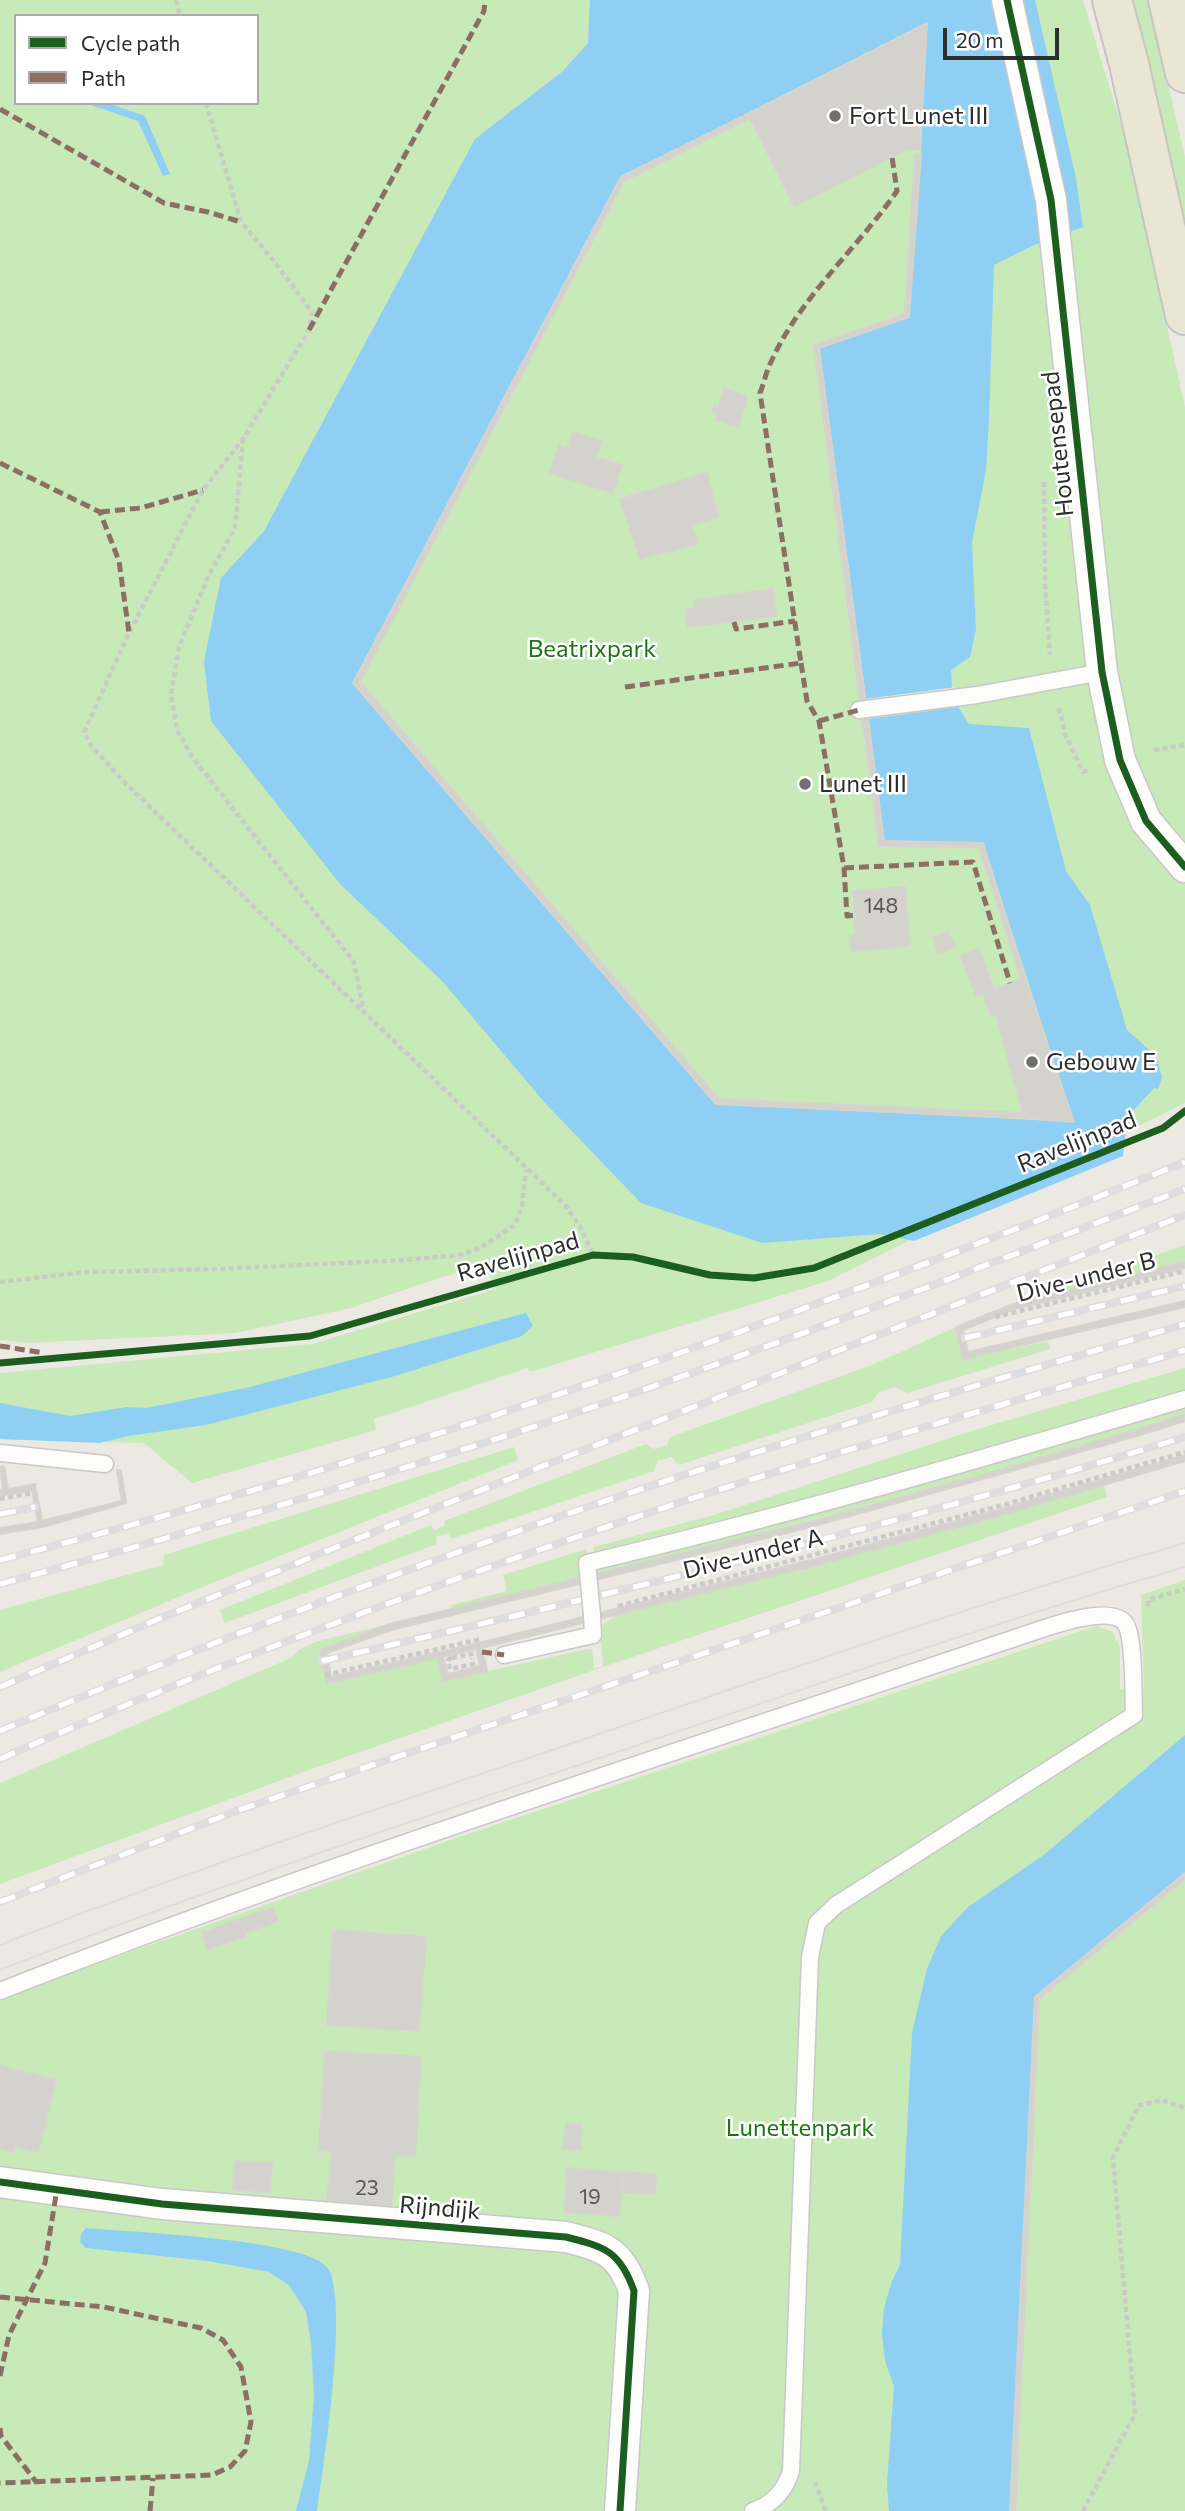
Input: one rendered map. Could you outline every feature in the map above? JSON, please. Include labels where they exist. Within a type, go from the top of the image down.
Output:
[{"type":"main road","points":[[1112,0],[1129,64],[1185,315]]},
{"type":"main road","points":[[1168,0],[1185,73]]},
{"type":"street","name":"Houtensepad","points":[[1007,0],[1051,200],[1102,672],[1120,760],[1146,821],[1185,867]]},
{"type":"street","name":"Rijndijk","points":[[0,2182],[162,2204],[566,2237],[595,2244],[613,2254],[627,2270],[634,2291],[620,2511]]},
{"type":"lane","points":[[859,710],[977,695],[1102,672]]},
{"type":"lane","points":[[504,1654],[593,1635],[587,1563],[680,1541],[996,1455],[1185,1399]]},
{"type":"lane","points":[[0,1453],[105,1464]]},
{"type":"lane","points":[[0,1991],[138,1936],[484,1815],[1006,1641],[1073,1620],[1114,1615],[1126,1624],[1132,1646],[1134,1715],[836,1905],[817,1923],[810,1957],[791,2471],[783,2490],[764,2507],[753,2511]]},
{"type":"path","points":[[207,105],[241,222],[274,260],[312,312],[309,330],[243,439],[203,491],[129,634],[84,732],[91,745],[124,782],[566,1206],[581,1228],[593,1255]]},
{"type":"path","points":[[243,439],[235,528],[208,577],[179,647],[172,695],[177,730],[193,758],[354,962],[364,1014]]},
{"type":"path","points":[[1163,749],[1185,745]]},
{"type":"path","points":[[0,1282],[86,1272],[405,1260],[460,1255],[480,1248],[515,1225],[522,1206],[526,1169]]},
{"type":"path","points":[[0,1499],[33,1493]]},
{"type":"path","points":[[1169,1594],[1185,1590]]},
{"type":"path","points":[[325,1675],[482,1639]]},
{"type":"path","points":[[472,1658],[473,1664],[450,1669],[448,1660],[477,1653]]},
{"type":"path","points":[[1083,2511],[1135,2414],[1114,2158],[1138,2106],[1161,2100],[1185,2108]]},
{"type":"green space","name":"Beatrixpark","points":[[0,0],[1083,0],[1127,145],[1185,407],[1185,1103],[828,1281],[530,1372],[527,1368],[374,1419],[376,1430],[192,1483],[144,1443],[0,1439],[0,1373],[312,1344],[496,1289],[485,1265],[351,1308],[236,1333],[27,1343],[0,1340]]},
{"type":"green space","points":[[1132,0],[1149,0],[1185,157],[1185,231]]},
{"type":"green space","points":[[1185,1245],[1185,1262],[1051,1295],[1057,1290]]},
{"type":"green space","points":[[956,1327],[963,1359],[1048,1341],[1050,1349],[907,1393],[894,1387],[879,1392],[872,1402],[679,1465],[671,1457],[658,1461],[654,1471],[451,1539],[448,1533],[436,1537],[437,1544],[225,1623],[220,1610],[431,1525],[434,1530],[445,1526],[444,1521],[646,1444],[654,1449],[667,1445],[670,1437],[872,1365]]},
{"type":"green space","points":[[1185,1368],[1185,1415],[987,1474],[596,1576],[594,1547],[714,1515],[975,1430]]},
{"type":"green space","points":[[514,1447],[518,1460],[0,1672],[0,1610],[163,1565],[164,1555]]},
{"type":"green space","points":[[1104,1485],[1107,1497],[603,1667],[600,1626],[618,1615],[817,1565]]},
{"type":"green space","points":[[587,1549],[588,1577],[452,1610],[451,1605],[507,1591],[503,1575]]},
{"type":"green space","name":"Lunettenpark","points":[[1185,1580],[1185,2511],[0,2511],[0,2000],[50,1980],[462,1836],[1096,1626],[1113,1632],[1120,1648],[1120,1689],[1144,1688],[1141,1595]]},
{"type":"green space","points":[[390,1624],[320,1649],[327,1683],[438,1658],[443,1681],[588,1649],[592,1649],[594,1668],[603,1667],[306,1771],[0,1884],[0,1783],[291,1658],[300,1649],[318,1641]]},
{"type":"water","points":[[590,0],[1035,0],[1076,178],[1083,227],[1034,245],[994,265],[986,470],[972,543],[976,629],[970,657],[951,670],[952,688],[866,699],[819,348],[909,317],[921,154],[926,23],[621,177],[353,683],[716,1104],[1074,1122],[983,843],[884,841],[869,719],[958,707],[969,724],[1029,728],[1066,871],[1090,905],[1127,1030],[1156,1056],[1162,1077],[1158,1089],[1154,1088],[1131,1113],[1123,1156],[914,1241],[880,1234],[762,1243],[641,1203],[545,1103],[443,982],[340,884],[211,721],[204,661],[221,578],[264,531],[475,139],[563,71],[588,43]]},
{"type":"water","points":[[91,105],[114,105],[145,116],[170,174],[163,176],[138,121]]},
{"type":"water","points":[[526,1313],[533,1326],[522,1336],[395,1376],[206,1425],[128,1436],[100,1443],[0,1439],[0,1403],[70,1416],[127,1407],[147,1408],[250,1387]]},
{"type":"water","points":[[1185,1735],[1185,1873],[1035,1997],[1010,2511],[889,2511],[887,2484],[894,2387],[885,2360],[882,2334],[884,2308],[900,2265],[912,2033],[927,1969],[941,1936],[968,1907],[1045,1854]]},
{"type":"water","points":[[86,2228],[252,2243],[312,2257],[327,2267],[333,2284],[336,2346],[317,2511],[296,2511],[309,2461],[314,2395],[306,2312],[289,2285],[269,2272],[208,2261],[86,2248],[80,2242],[81,2234]]},
{"type":"pier","points":[[956,687],[953,691],[867,702],[866,699]]},
{"type":"building","name":"Fort Lunet III","points":[[927,23],[920,150],[907,149],[794,206],[748,114]]},
{"type":"building","points":[[748,114],[750,118],[624,181],[360,682],[719,1099],[1024,1113],[1024,1118],[716,1104],[353,683],[621,177]]},
{"type":"building","points":[[915,154],[921,154],[909,317],[819,348],[884,841],[983,843],[1025,978],[1021,979],[979,847],[879,846],[814,345],[905,314]]},
{"type":"building","points":[[724,389],[747,396],[739,426],[716,420],[717,414],[712,412],[714,405],[719,407]]},
{"type":"building","points":[[573,432],[601,441],[595,457],[622,465],[613,493],[550,473],[559,445],[567,449]]},
{"type":"building","points":[[707,473],[718,517],[692,525],[697,544],[640,559],[620,499]]},
{"type":"building","points":[[773,589],[776,616],[688,627],[685,610],[695,608],[694,600]]},
{"type":"building","points":[[905,887],[910,946],[851,951],[850,936],[856,935],[853,891]]},
{"type":"building","points":[[948,931],[955,947],[938,953],[933,937]]},
{"type":"building","name":"Gebouw E","points":[[979,949],[994,989],[1025,978],[1074,1122],[1024,1118],[996,1014],[991,1016],[983,993],[976,996],[961,956]]},
{"type":"building","points":[[1185,1262],[1185,1268],[1014,1309],[963,1330],[968,1352],[1185,1301],[1185,1307],[963,1359],[956,1327],[1013,1304]]},
{"type":"building","points":[[1185,1415],[1185,1421],[1137,1436],[807,1528],[391,1630],[327,1653],[331,1677],[815,1559],[1185,1455],[1185,1461],[999,1516],[817,1565],[482,1648],[487,1671],[443,1681],[438,1658],[327,1683],[320,1650],[390,1624],[805,1523],[987,1474]]},
{"type":"building","points":[[4,1466],[8,1489],[35,1484],[43,1527],[0,1534],[0,1528],[38,1522],[32,1490],[0,1496],[0,1490],[3,1490],[0,1467]]},
{"type":"building","points":[[117,1470],[121,1470],[126,1503],[43,1527],[42,1521],[122,1501]]},
{"type":"building","points":[[476,1649],[480,1666],[448,1674],[443,1657]]},
{"type":"building","points":[[1185,1873],[1185,1879],[1039,1999],[1015,2511],[1010,2511],[1035,1997]]},
{"type":"building","points":[[273,1908],[278,1921],[245,1933],[240,1919]]},
{"type":"building","points":[[240,1919],[246,1936],[207,1949],[202,1933]]},
{"type":"building","points":[[333,1930],[426,1937],[419,2031],[327,2025]]},
{"type":"building","points":[[325,2051],[421,2057],[415,2156],[395,2155],[391,2207],[327,2202],[332,2151],[319,2150]]},
{"type":"building","points":[[0,2066],[56,2080],[38,2152],[15,2146],[14,2152],[0,2148]]},
{"type":"building","points":[[566,2124],[582,2125],[580,2150],[563,2149]]},
{"type":"building","points":[[235,2161],[272,2163],[270,2192],[233,2190]]},
{"type":"building","points":[[567,2168],[623,2173],[619,2216],[564,2212]]},
{"type":"building","points":[[623,2172],[656,2174],[655,2194],[622,2192]]},
{"type":"tram line","points":[[0,1945],[219,1863],[811,1662],[1185,1543]]},
{"type":"tram line","points":[[0,1970],[156,1911],[392,1828],[906,1654],[1185,1567]]},
{"type":"railway","points":[[0,1560],[301,1476],[451,1430],[747,1329],[1040,1220],[1185,1162]]},
{"type":"railway","points":[[0,1584],[283,1504],[545,1423],[821,1327],[1185,1189]]},
{"type":"railway","points":[[0,1687],[163,1617],[379,1530],[1185,1215]]},
{"type":"railway","points":[[965,1338],[1185,1286]]},
{"type":"railway","points":[[0,1731],[269,1622],[541,1523],[781,1444],[1185,1324]]},
{"type":"railway","points":[[0,1759],[251,1655],[507,1561],[741,1483],[1185,1350]]},
{"type":"railway","points":[[322,1661],[539,1610],[864,1528],[1185,1437]]},
{"type":"railway","points":[[0,1902],[239,1810],[1185,1491]]},
{"type":"railway","points":[[0,1514],[35,1507]]},
{"type":"marked path","points":[[309,330],[484,11],[485,0]]},
{"type":"marked path","points":[[0,109],[164,203],[241,222]]},
{"type":"marked path","points":[[625,687],[801,663],[760,393],[771,362],[797,316],[897,191],[892,157]]},
{"type":"marked path","points":[[0,463],[100,512],[119,561],[129,633]]},
{"type":"marked path","points":[[100,512],[141,508],[203,490]]},
{"type":"marked path","points":[[734,622],[736,629],[795,621]]},
{"type":"marked path","points":[[801,663],[807,701],[819,721],[844,868],[847,916],[855,915]]},
{"type":"marked path","points":[[819,721],[859,710]]},
{"type":"marked path","points":[[844,868],[973,862],[1010,983]]},
{"type":"marked path","points":[[0,1346],[44,1353]]},
{"type":"marked path","points":[[482,1652],[504,1655]]},
{"type":"marked path","points":[[0,2376],[9,2335],[45,2263],[57,2189]]},
{"type":"marked path","points":[[0,2297],[104,2307],[201,2328],[223,2340],[241,2367],[251,2422],[245,2451],[230,2467],[212,2475],[0,2483]]},
{"type":"marked path","points":[[0,2428],[1,2436],[37,2483]]},
{"type":"marked path","points":[[150,2511],[153,2478]]},
{"type":"cycle path","points":[[1007,0],[1051,200],[1102,672],[1120,760],[1146,821],[1185,867]]},
{"type":"cycle path","name":"Ravelijnpad","points":[[0,1363],[310,1336],[593,1255],[633,1257],[710,1275],[754,1278],[814,1268],[1163,1128],[1185,1111]]},
{"type":"cycle path","points":[[0,2182],[162,2204],[566,2237],[601,2248],[617,2259],[634,2291],[620,2511]]},
{"type":"place","name":"Fort Lunet III","points":[[835,116]]},
{"type":"place","name":"Lunet III","points":[[805,784]]},
{"type":"place","name":"Gebouw E","points":[[1032,1062]]}]
